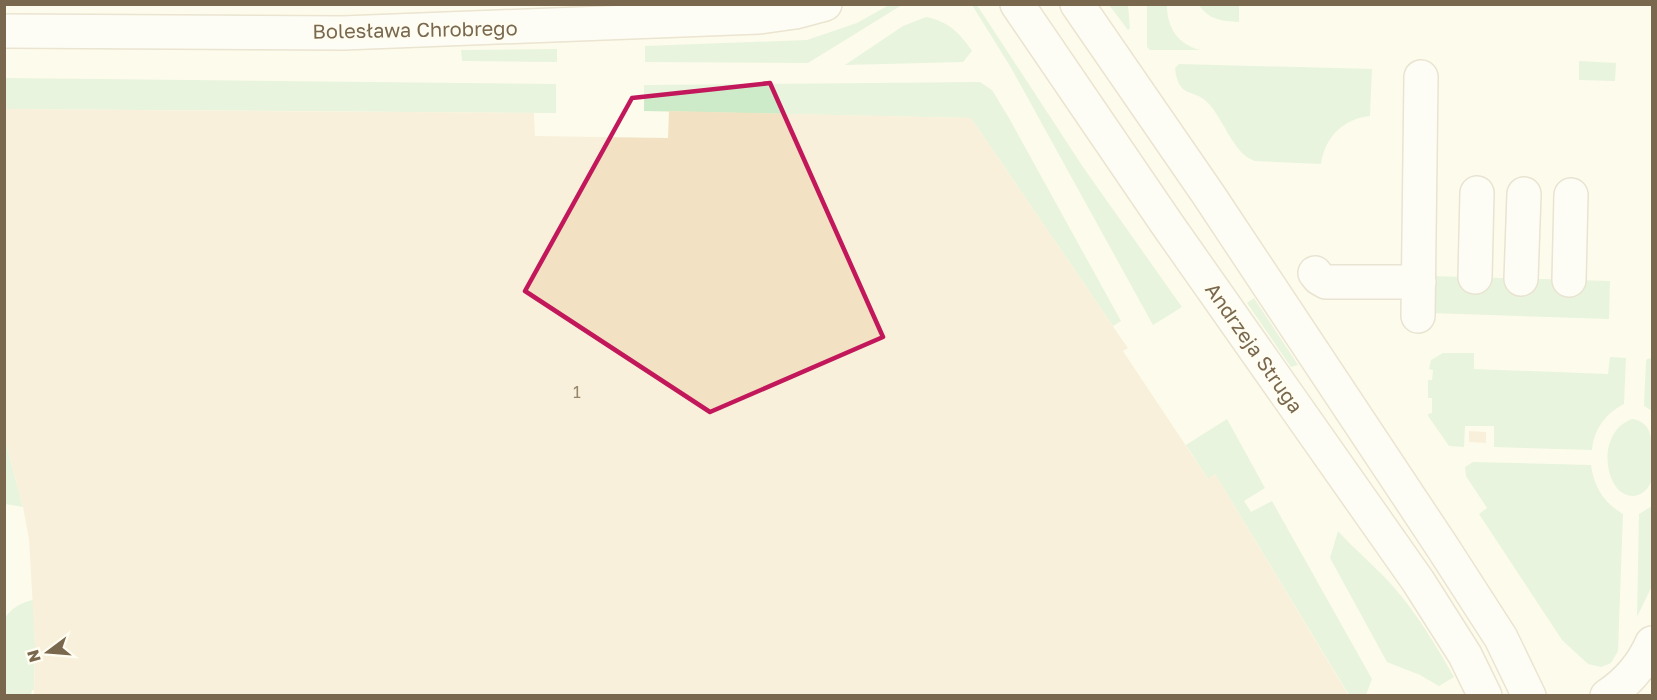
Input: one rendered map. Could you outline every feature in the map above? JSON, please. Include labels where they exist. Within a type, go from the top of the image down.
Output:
[{"type":"street","name":"Bolesława Chrobrego","points":[[4,31],[343,33],[759,17],[795,12],[825,4]]},
{"type":"street","points":[[1077,4],[1208,194],[1443,548],[1501,638],[1529,696]]},
{"type":"street","points":[[1084,4],[1099,35]]},
{"type":"street","name":"Andrzeja Struga","points":[[1018,9],[1418,581],[1465,655],[1485,696]]},
{"type":"street","points":[[1418,316],[1422,77]]},
{"type":"street","points":[[1475,277],[1477,193]]},
{"type":"street","points":[[1521,279],[1524,194]]},
{"type":"street","points":[[1569,280],[1571,195]]},
{"type":"street","points":[[1315,273],[1326,282],[1419,282]]},
{"type":"street","points":[[1607,696],[1632,676],[1653,644]]},
{"type":"highlighted area","points":[[770,83],[883,337],[710,412],[525,291],[632,98]]},
{"type":"green space","points":[[889,5],[902,5],[808,63],[645,62],[645,46],[807,40],[857,23]]},
{"type":"green space","points":[[972,5],[977,5],[1083,167],[1182,307],[1153,325],[1010,66]]},
{"type":"green space","points":[[1109,5],[1128,5],[1130,28],[1128,30]]},
{"type":"green space","points":[[1147,5],[1167,5],[1169,21],[1175,34],[1186,44],[1200,50],[1150,50],[1147,47]]},
{"type":"green space","points":[[1199,5],[1239,5],[1239,22],[1216,19],[1207,14]]},
{"type":"green space","points":[[926,17],[947,25],[963,38],[972,51],[963,62],[845,65],[903,26]]},
{"type":"green space","points":[[557,49],[557,62],[462,61],[461,50]]},
{"type":"green space","points":[[1579,61],[1616,63],[1615,81],[1579,80]]},
{"type":"green space","points":[[1179,64],[1372,69],[1370,116],[1352,121],[1337,131],[1323,154],[1321,164],[1255,161],[1241,152],[1208,103],[1183,89],[1175,68]]},
{"type":"green space","points":[[5,78],[556,84],[556,113],[5,109]]},
{"type":"green space","points":[[980,82],[992,90],[1009,118],[1121,321],[1113,326],[971,118],[644,111],[644,85]]},
{"type":"green space","points":[[1431,276],[1610,281],[1609,319],[1430,313]]},
{"type":"green space","points":[[1254,298],[1298,365],[1291,367],[1247,303]]},
{"type":"green space","points":[[1443,353],[1474,353],[1474,369],[1608,374],[1610,357],[1626,358],[1624,404],[1602,422],[1595,435],[1592,450],[1494,447],[1494,426],[1465,426],[1464,447],[1449,446],[1428,416],[1432,413],[1432,398],[1428,398],[1428,380],[1432,380],[1433,370],[1429,369],[1431,360]]},
{"type":"green space","points":[[1652,358],[1652,411],[1644,406],[1646,361]]},
{"type":"green space","points":[[1227,419],[1265,488],[1244,501],[1251,512],[1272,501],[1372,679],[1366,695],[1349,695],[1215,474],[1208,479],[1186,445]]},
{"type":"green space","points":[[1632,419],[1645,425],[1651,436],[1653,473],[1652,480],[1643,493],[1632,496],[1622,492],[1613,482],[1608,455],[1612,437],[1624,423]]},
{"type":"green space","points":[[4,436],[23,507],[5,504]]},
{"type":"green space","points":[[1473,462],[1591,465],[1601,494],[1610,505],[1623,514],[1618,651],[1611,663],[1601,667],[1588,664],[1562,640],[1479,514],[1487,508],[1466,476],[1465,467]]},
{"type":"green space","points":[[1652,506],[1652,586],[1637,617],[1639,514]]},
{"type":"green space","points":[[1338,531],[1385,577],[1409,606],[1454,677],[1439,686],[1420,675],[1387,662],[1330,558]]},
{"type":"green space","points":[[33,600],[34,690],[31,695],[5,695],[4,619],[17,606]]},
{"type":"building","points":[[4,109],[534,113],[535,136],[668,138],[669,111],[971,118],[1128,348],[1123,351],[1208,479],[1215,474],[1349,696],[34,696],[35,644],[29,539],[4,436]]},
{"type":"building","points":[[1469,431],[1486,432],[1486,443],[1469,442]]}]
